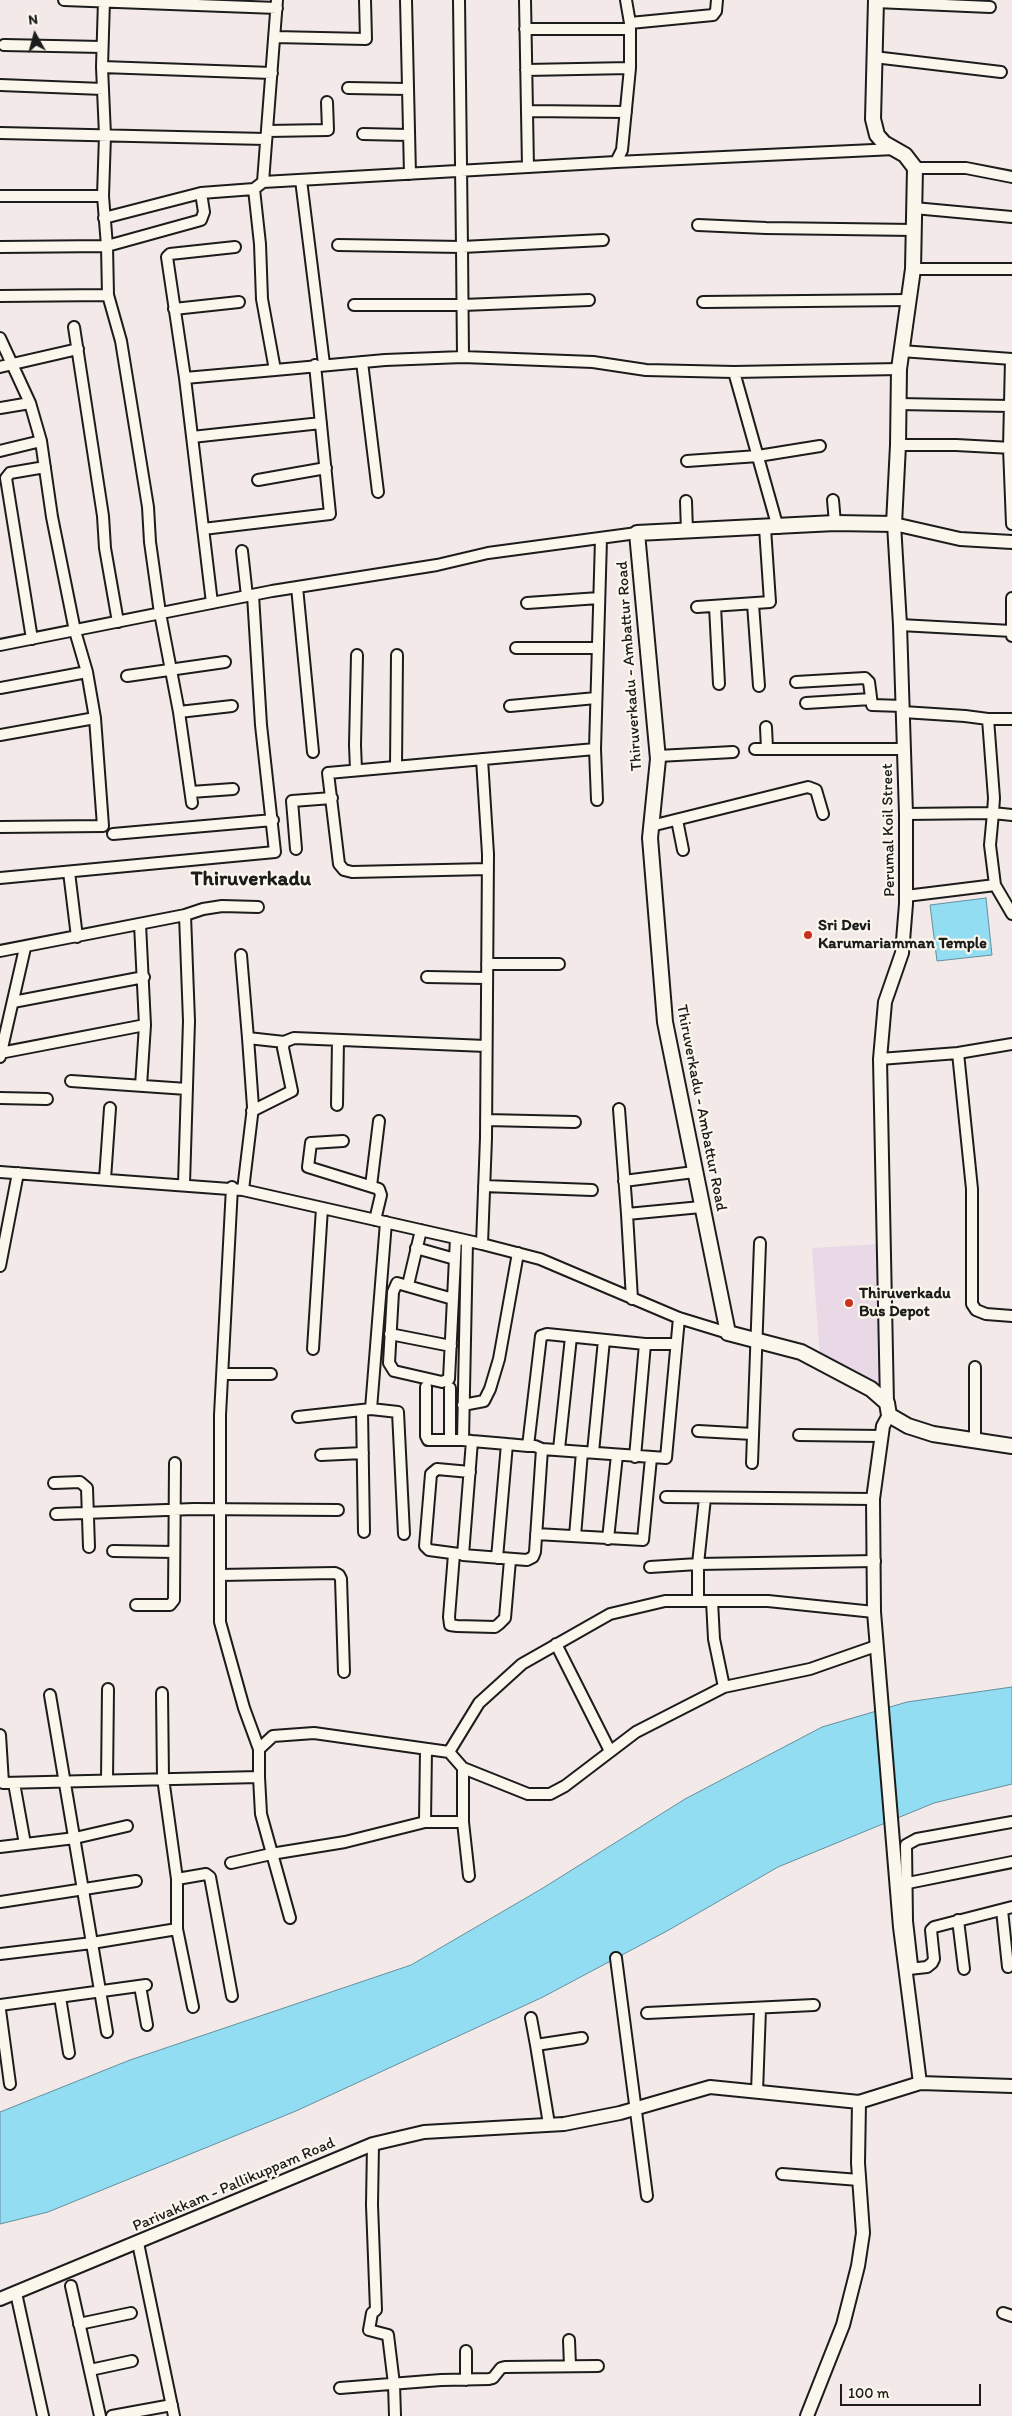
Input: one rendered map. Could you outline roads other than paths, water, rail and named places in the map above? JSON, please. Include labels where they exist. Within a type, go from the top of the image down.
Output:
[{"type":"main road","points":[[637,533],[772,528],[835,523],[894,524],[899,369],[913,268],[915,168],[905,155],[884,143],[877,135],[873,119],[876,1]]},
{"type":"main road","name":"Thiruverkadu - Ambattur Road","points":[[637,533],[658,756],[650,838],[665,1022],[728,1333]]},
{"type":"main road","points":[[728,1333],[801,1352],[871,1388],[888,1409],[908,1426],[933,1434],[975,1442],[1012,1446]]},
{"type":"street","points":[[64,0],[277,4],[263,182]]},
{"type":"street","points":[[275,37],[366,39],[365,0]]},
{"type":"street","points":[[406,0],[410,174]]},
{"type":"street","points":[[459,0],[463,357]]},
{"type":"street","points":[[525,0],[528,167]]},
{"type":"street","points":[[616,162],[622,150],[630,68],[630,26],[626,0]]},
{"type":"street","points":[[525,29],[630,26],[713,15],[716,11],[717,0]]},
{"type":"street","points":[[104,1],[102,47],[105,134],[103,196],[108,295],[121,340],[148,508],[150,542],[160,613],[172,670],[192,803]]},
{"type":"street","points":[[876,1],[990,7]]},
{"type":"street","points":[[4,45],[102,47]]},
{"type":"street","points":[[874,57],[1001,72]]},
{"type":"street","points":[[102,67],[272,73]]},
{"type":"street","points":[[526,70],[630,68]]},
{"type":"street","points":[[0,85],[103,89]]},
{"type":"street","points":[[348,88],[408,89]]},
{"type":"street","points":[[0,133],[266,135],[328,130],[327,102]]},
{"type":"street","points":[[527,111],[626,112]]},
{"type":"street","points":[[363,134],[408,135]]},
{"type":"street","points":[[104,218],[201,193],[254,189],[263,182],[462,170],[896,149]]},
{"type":"street","points":[[915,168],[966,168],[1012,177]]},
{"type":"street","points":[[203,529],[330,514],[321,423],[319,365],[301,180]]},
{"type":"street","points":[[254,189],[260,244],[262,298],[275,370]]},
{"type":"street","points":[[0,247],[107,246],[201,220],[204,212],[201,193]]},
{"type":"street","points":[[0,196],[103,196]]},
{"type":"street","points":[[914,208],[1012,218]]},
{"type":"street","points":[[698,225],[914,230]]},
{"type":"street","points":[[338,245],[462,247],[603,240]]},
{"type":"street","points":[[212,603],[184,378],[166,259],[168,255],[235,246]]},
{"type":"street","points":[[913,268],[1012,269]]},
{"type":"street","points":[[0,296],[108,295]]},
{"type":"street","points":[[354,305],[463,305],[589,300]]},
{"type":"street","points":[[703,302],[908,300]]},
{"type":"street","points":[[174,309],[239,302]]},
{"type":"street","points":[[74,327],[103,516],[105,548],[118,622]]},
{"type":"street","points":[[0,338],[30,402],[41,441],[52,517],[75,631],[87,672],[95,718],[103,826],[0,828]]},
{"type":"street","points":[[0,367],[78,349]]},
{"type":"street","points":[[901,351],[1011,358],[1012,524]]},
{"type":"street","points":[[184,378],[319,365],[463,357],[593,362],[646,370],[734,372],[899,369]]},
{"type":"street","points":[[362,362],[378,492]]},
{"type":"street","points":[[697,607],[768,603],[771,599],[772,528],[758,456],[734,372]]},
{"type":"street","points":[[0,408],[30,402]]},
{"type":"street","points":[[898,404],[1010,406]]},
{"type":"street","points":[[192,438],[321,423]]},
{"type":"street","points":[[0,451],[41,441]]},
{"type":"street","points":[[898,445],[956,445],[1011,448]]},
{"type":"street","points":[[687,461],[758,456],[820,446]]},
{"type":"street","points":[[32,639],[6,478],[10,474],[45,467]]},
{"type":"street","points":[[258,480],[326,468]]},
{"type":"street","points":[[833,500],[835,523]]},
{"type":"street","points":[[686,501],[687,532]]},
{"type":"street","points":[[894,524],[960,539],[1012,542]]},
{"type":"street","name":"Perumal Koil Street","points":[[888,1409],[880,1059],[885,1002],[902,953],[906,896],[903,709],[894,524]]},
{"type":"street","points":[[0,644],[75,631],[250,595],[437,565],[488,553],[637,533]]},
{"type":"street","points":[[597,800],[594,749],[601,539]]},
{"type":"street","points":[[0,878],[274,853],[276,851],[261,725],[250,595],[242,551]]},
{"type":"street","points":[[297,587],[313,752]]},
{"type":"street","points":[[528,603],[599,598]]},
{"type":"street","points":[[1012,598],[1012,636]]},
{"type":"street","points":[[753,604],[759,686]]},
{"type":"street","points":[[715,606],[719,684]]},
{"type":"street","points":[[900,625],[1012,631]]},
{"type":"street","points":[[516,648],[598,648]]},
{"type":"street","points":[[396,767],[397,654]]},
{"type":"street","points":[[356,770],[357,655]]},
{"type":"street","points":[[127,676],[225,662]]},
{"type":"street","points":[[0,688],[87,672]]},
{"type":"street","points":[[796,682],[862,677],[869,682],[871,699],[875,706],[988,720],[1012,719]]},
{"type":"street","points":[[510,706],[596,698]]},
{"type":"street","points":[[806,703],[871,699]]},
{"type":"street","points":[[179,712],[232,706]]},
{"type":"street","points":[[0,735],[95,718]]},
{"type":"street","points":[[988,720],[994,798],[990,845],[995,885],[1012,914]]},
{"type":"street","points":[[766,728],[767,749]]},
{"type":"street","points":[[488,869],[352,872],[344,870],[339,864],[328,773],[594,749]]},
{"type":"street","points":[[755,749],[904,749]]},
{"type":"street","points":[[658,756],[733,752]]},
{"type":"street","points":[[482,759],[488,869],[486,1120],[482,1244]]},
{"type":"street","points":[[651,826],[808,787],[816,790],[823,814]]},
{"type":"street","points":[[191,792],[234,788]]},
{"type":"street","points":[[296,849],[292,801],[332,798]]},
{"type":"street","points":[[906,814],[993,813],[1012,816]]},
{"type":"street","points":[[113,834],[273,820]]},
{"type":"street","points":[[676,820],[683,850]]},
{"type":"street","points":[[69,872],[77,937]]},
{"type":"street","points":[[906,896],[995,885]]},
{"type":"street","points":[[0,952],[185,915],[203,909],[222,906],[258,907]]},
{"type":"street","points":[[184,1184],[189,1021],[185,915]]},
{"type":"street","points":[[140,924],[145,1025],[141,1086]]},
{"type":"street","points":[[25,948],[14,1002],[0,1054],[145,1025]]},
{"type":"street","points":[[241,955],[252,1111],[243,1190]]},
{"type":"street","points":[[486,964],[559,964]]},
{"type":"street","points":[[14,1002],[144,977]]},
{"type":"street","points":[[427,977],[486,978]]},
{"type":"street","points":[[248,1038],[284,1042],[304,1037],[486,1046]]},
{"type":"street","points":[[337,1105],[338,1040]]},
{"type":"street","points":[[252,1111],[292,1091],[283,1053],[284,1042]]},
{"type":"street","points":[[880,1059],[958,1053],[1012,1044]]},
{"type":"street","points":[[958,1053],[972,1189],[972,1304],[976,1310],[986,1314],[1012,1316]]},
{"type":"street","points":[[71,1082],[187,1089]]},
{"type":"street","points":[[0,1098],[47,1099]]},
{"type":"street","points":[[105,1179],[110,1108]]},
{"type":"street","points":[[619,1108],[632,1298]]},
{"type":"street","points":[[486,1120],[575,1122]]},
{"type":"street","points":[[371,1186],[379,1121]]},
{"type":"street","points":[[343,1141],[311,1143],[309,1168],[379,1189],[381,1193],[375,1220]]},
{"type":"street","points":[[0,1172],[184,1184],[243,1190],[467,1240],[540,1259],[679,1318],[728,1333]]},
{"type":"street","points":[[624,1181],[694,1172]]},
{"type":"street","points":[[0,1266],[2,1247],[18,1174]]},
{"type":"street","points":[[484,1186],[592,1190]]},
{"type":"street","points":[[232,1188],[223,1374],[220,1622],[244,1708],[259,1749],[261,1814],[274,1853],[290,1918]]},
{"type":"street","points":[[627,1214],[701,1207]]},
{"type":"street","points":[[313,1349],[322,1208]]},
{"type":"street","points":[[364,1532],[363,1453],[366,1410],[386,1222]]},
{"type":"street","points":[[408,1284],[421,1230]]},
{"type":"street","points":[[453,1298],[408,1284],[398,1283],[394,1287],[389,1363],[394,1371],[442,1382],[449,1379],[456,1238]]},
{"type":"street","points":[[467,1240],[463,1405],[470,1472],[449,1617],[450,1625],[495,1627],[500,1624],[505,1618],[510,1560]]},
{"type":"street","points":[[752,1463],[760,1243]]},
{"type":"street","points":[[416,1248],[454,1259]]},
{"type":"street","points":[[463,1405],[473,1405],[484,1401],[490,1389],[499,1359],[518,1253]]},
{"type":"street","points":[[426,1387],[426,1436],[428,1440],[468,1441],[635,1457],[666,1458],[675,1344],[679,1318]]},
{"type":"street","points":[[390,1334],[451,1346]]},
{"type":"street","points":[[528,1446],[541,1336],[571,1336],[645,1344],[675,1344]]},
{"type":"street","points":[[559,1449],[571,1336]]},
{"type":"street","points":[[575,1536],[604,1340]]},
{"type":"street","points":[[635,1457],[645,1344]]},
{"type":"street","points":[[975,1367],[975,1442]]},
{"type":"street","points":[[223,1374],[271,1374]]},
{"type":"street","points":[[450,1388],[450,1440]]},
{"type":"street","points":[[888,1409],[881,1436],[873,1499],[874,1612],[892,1833],[920,2083]]},
{"type":"street","points":[[298,1418],[366,1410],[394,1410],[398,1412],[400,1417],[404,1534]]},
{"type":"street","points":[[698,1431],[754,1434]]},
{"type":"street","points":[[800,1435],[881,1436]]},
{"type":"street","points":[[497,1558],[507,1444]]},
{"type":"street","points":[[470,1472],[437,1469],[431,1474],[425,1546],[429,1550],[458,1554],[527,1560],[533,1557],[542,1449]]},
{"type":"street","points":[[321,1455],[363,1453]]},
{"type":"street","points":[[608,1539],[617,1455]]},
{"type":"street","points":[[536,1534],[643,1540],[650,1458]]},
{"type":"street","points":[[136,1605],[170,1605],[173,1603],[176,1463]]},
{"type":"street","points":[[54,1482],[80,1482],[87,1488],[89,1547]]},
{"type":"street","points":[[666,1497],[873,1499]]},
{"type":"street","points":[[698,1600],[698,1564],[705,1498]]},
{"type":"street","points":[[56,1514],[220,1510],[338,1510]]},
{"type":"street","points":[[113,1551],[174,1552]]},
{"type":"street","points":[[650,1567],[698,1564],[875,1562]]},
{"type":"street","points":[[220,1575],[335,1573],[339,1575],[341,1579],[344,1672]]},
{"type":"street","points":[[449,1752],[479,1703],[522,1664],[610,1614],[665,1601],[698,1600],[768,1601],[874,1612]]},
{"type":"street","points":[[712,1601],[714,1639],[724,1687]]},
{"type":"street","points":[[556,1644],[610,1751]]},
{"type":"street","points":[[259,1749],[274,1736],[314,1733],[426,1748],[449,1752],[463,1768],[528,1794],[550,1794],[636,1732],[724,1687],[810,1669],[876,1646]]},
{"type":"street","points":[[107,1780],[108,1689]]},
{"type":"street","points":[[162,1693],[163,1778],[177,1879],[176,1929],[193,2007]]},
{"type":"street","points":[[50,1695],[107,2032]]},
{"type":"street","points":[[0,1735],[3,1783],[259,1777]]},
{"type":"street","points":[[425,1822],[426,1748]]},
{"type":"street","points":[[463,1768],[463,1822],[469,1876]]},
{"type":"street","points":[[14,1783],[25,1844]]},
{"type":"street","points":[[231,1863],[274,1853],[345,1842],[425,1822],[463,1822]]},
{"type":"street","points":[[907,1969],[912,1965],[907,1921],[906,1845],[912,1842],[1012,1822]]},
{"type":"street","points":[[0,1847],[75,1838],[127,1826]]},
{"type":"street","points":[[908,1883],[1012,1862]]},
{"type":"street","points":[[177,1879],[206,1874],[210,1877],[232,1996]]},
{"type":"street","points":[[0,1902],[136,1881]]},
{"type":"street","points":[[907,1969],[927,1967],[932,1963],[934,1959],[931,1929],[938,1925],[1007,1909],[1008,1967]]},
{"type":"street","points":[[958,1920],[964,1969]]},
{"type":"street","points":[[0,1954],[92,1943],[176,1929]]},
{"type":"street","points":[[616,1958],[634,2109],[647,2196]]},
{"type":"street","points":[[0,2005],[143,1985],[147,2025]]},
{"type":"street","points":[[60,1997],[70,2053]]},
{"type":"street","points":[[646,2013],[814,2005]]},
{"type":"street","points":[[757,2092],[760,2009]]},
{"type":"street","points":[[0,2010],[10,2084]]},
{"type":"street","points":[[530,2018],[549,2124]]},
{"type":"street","points":[[536,2045],[582,2038]]},
{"type":"street","points":[[806,2416],[843,2325],[858,2266],[863,2233],[858,2102],[920,2083],[1012,2086]]},
{"type":"street","name":"Parivakkam - Pallikuppam Road","points":[[0,2299],[374,2144],[424,2132],[564,2124],[634,2109],[710,2087],[858,2102]]},
{"type":"street","points":[[374,2144],[372,2205],[376,2310],[372,2313],[369,2330],[388,2335],[394,2384],[395,2416]]},
{"type":"street","points":[[782,2174],[860,2180]]},
{"type":"street","points":[[138,2243],[174,2416]]},
{"type":"street","points":[[71,2286],[100,2416]]},
{"type":"street","points":[[16,2292],[43,2416]]},
{"type":"street","points":[[80,2324],[130,2313]]},
{"type":"street","points":[[569,2340],[570,2366]]},
{"type":"street","points":[[466,2351],[466,2380]]},
{"type":"street","points":[[90,2370],[132,2361]]},
{"type":"street","points":[[340,2388],[493,2378],[501,2368],[505,2367],[598,2366]]},
{"type":"street","points":[[112,2416],[172,2405]]},
{"type":"water","points":[[986,898],[992,955],[937,961],[930,905]]},
{"type":"water","points":[[1012,1687],[1012,1784],[934,1803],[778,1867],[667,1931],[543,1997],[296,2111],[48,2212],[0,2224],[0,2112],[130,2060],[411,1965],[543,1888],[685,1799],[822,1727],[907,1702]]},
{"type":"place","name":"Sri Devi Karumariamman Temple","points":[[808,935]]},
{"type":"place","name":"Thiruverkadu Bus Depot","points":[[849,1303]]},
{"type":"district","name":"Thiruverkadu","points":[[251,880]]}]
